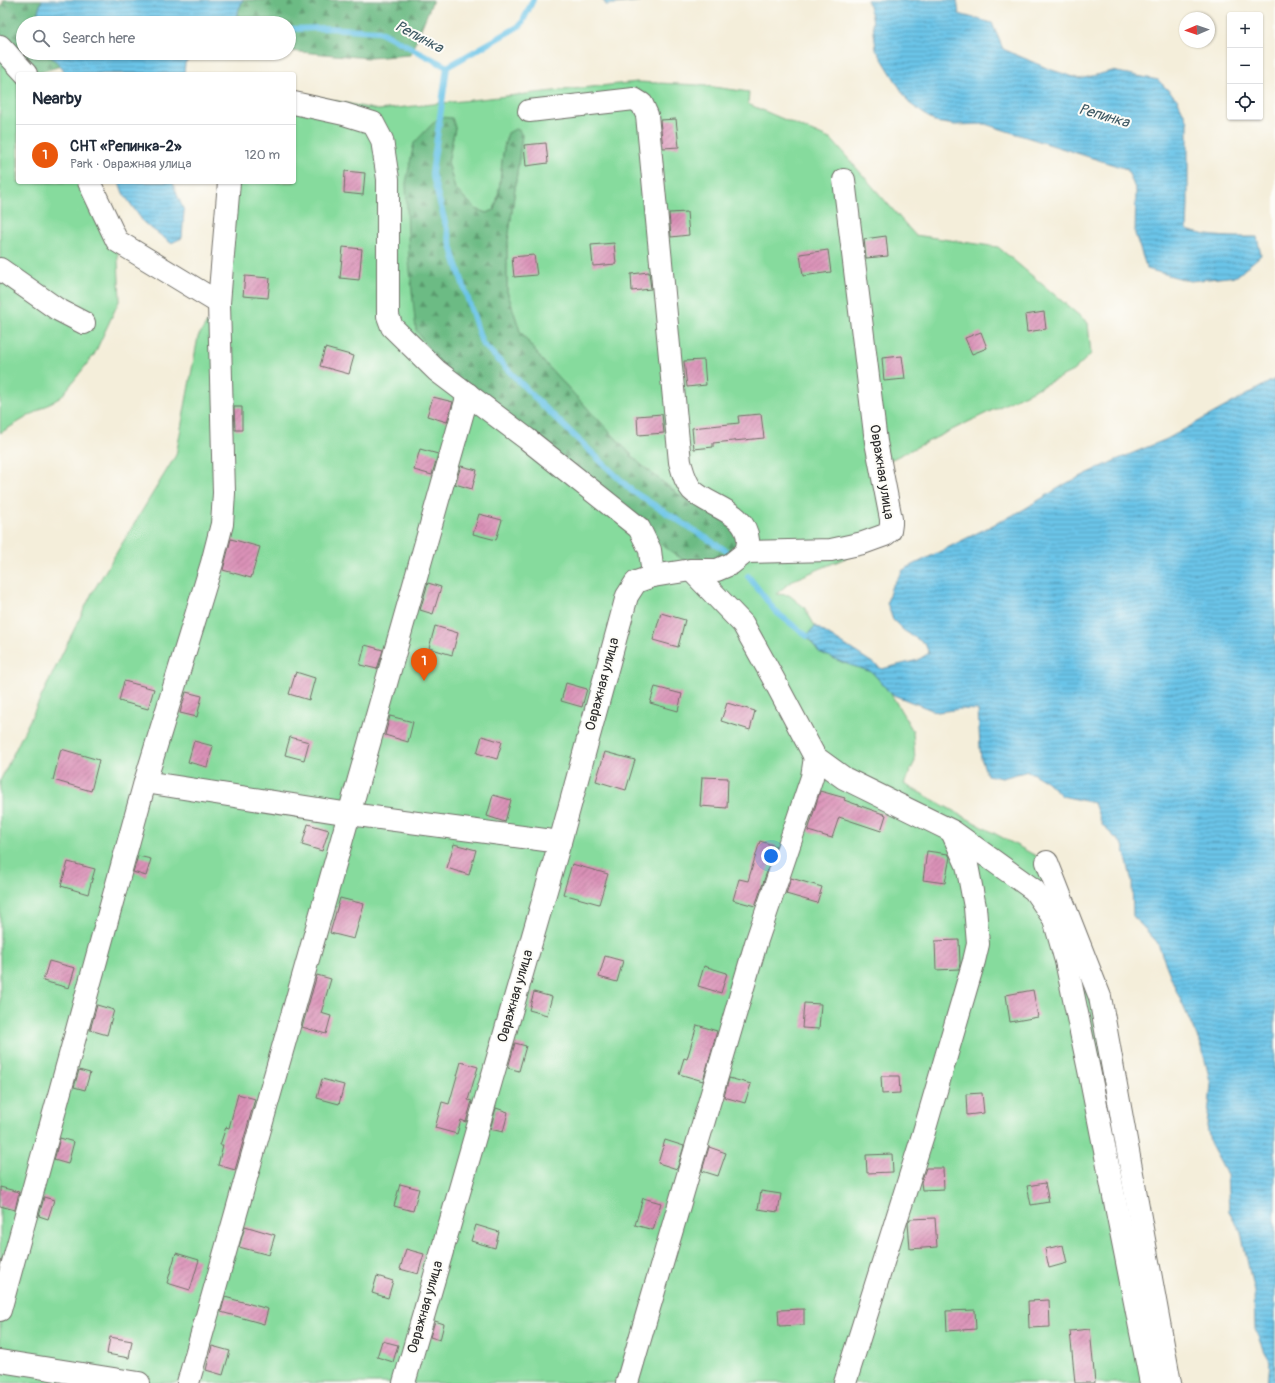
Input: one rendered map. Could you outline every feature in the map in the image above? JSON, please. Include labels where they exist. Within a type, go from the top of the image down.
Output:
[{"type":"street","points":[[0,46],[24,72]]},
{"type":"street","points":[[529,111],[634,99],[642,104],[647,115],[680,462],[684,476],[692,490],[704,499],[737,518],[745,528],[748,540],[746,552]]},
{"type":"street","points":[[296,103],[344,114],[373,123],[382,140],[388,178],[388,316],[392,327],[437,371],[639,528],[650,550],[653,576]]},
{"type":"street","name":"Овражная улица","points":[[404,1383],[560,842],[627,596],[636,582],[653,576],[691,570],[717,570],[731,564],[746,552],[840,549],[863,543],[890,531],[891,519],[876,442],[844,180]]},
{"type":"street","points":[[89,184],[117,241],[219,303]]},
{"type":"street","points":[[0,1310],[145,782],[212,563],[222,524],[224,493],[219,303],[229,184]]},
{"type":"street","points":[[0,269],[57,308],[84,323]]},
{"type":"street","points":[[188,1383],[468,394]]},
{"type":"street","points":[[691,570],[743,624],[815,757],[844,778],[952,831],[1034,890],[1054,919],[1066,961],[1089,1070],[1151,1383]]},
{"type":"street","points":[[627,1383],[756,943],[812,777],[815,757]]},
{"type":"street","points":[[145,782],[350,814],[560,842]]},
{"type":"street","points":[[845,1383],[923,1135],[978,944],[975,907],[967,865],[952,831]]},
{"type":"street","points":[[1047,862],[1100,997],[1170,1383]]},
{"type":"street","points":[[0,1361],[139,1383]]},
{"type":"green space","points":[[4,0],[42,0],[38,16],[16,16],[16,59],[0,46],[0,8]]},
{"type":"green space","points":[[243,0],[433,0],[410,55],[369,58],[296,52],[296,16],[236,16]]},
{"type":"green space","points":[[0,46],[17,72],[16,184],[90,184],[117,241],[120,299],[94,355],[61,397],[0,433]]},
{"type":"green space","points":[[17,60],[55,60],[61,66],[41,72],[32,72]]},
{"type":"green space","points":[[637,82],[699,85],[749,92],[748,104],[832,140],[915,235],[998,247],[1088,323],[1091,354],[1073,371],[884,463],[896,537],[793,580],[776,594],[789,595],[804,607],[815,626],[807,636],[819,652],[844,663],[872,672],[891,694],[913,731],[915,761],[904,784],[1047,862],[1100,997],[1170,1383],[0,1383],[0,781],[92,593],[176,455],[198,337],[219,303],[225,184],[296,184],[296,92],[378,110]],"holes":[[[452,118],[455,128],[448,162],[455,189],[476,209],[486,213],[494,210],[497,201],[503,152],[508,133],[522,135],[507,249],[507,291],[520,331],[541,359],[639,463],[679,495],[416,330]]]},
{"type":"green space","points":[[439,117],[452,118],[455,128],[448,162],[455,189],[476,209],[486,213],[494,210],[497,201],[503,152],[508,133],[515,129],[519,130],[522,135],[507,249],[507,291],[520,331],[541,359],[639,463],[679,495],[735,528],[739,540],[731,555],[718,564],[689,564],[645,533],[451,381],[416,330],[409,261],[406,183],[414,143]]},
{"type":"water","points":[[42,0],[243,0],[236,16],[38,16]]},
{"type":"water","points":[[603,0],[651,0],[606,5]]},
{"type":"water","points":[[867,0],[957,0],[959,14],[992,23],[1003,49],[1049,69],[1080,79],[1112,71],[1158,80],[1177,99],[1188,122],[1187,230],[1213,236],[1257,237],[1261,255],[1237,276],[1190,281],[1147,269],[1135,234],[1136,191],[1127,169],[985,124],[955,125],[935,122],[909,103],[876,49],[872,16]]},
{"type":"water","points":[[55,60],[188,60],[185,63],[184,72],[65,72]]},
{"type":"water","points":[[120,184],[173,184],[184,211],[182,238],[171,243],[144,223],[123,193]]},
{"type":"water","points":[[1275,379],[1275,1383],[1268,1383],[1270,1362],[1264,1352],[1255,1329],[1254,1292],[1241,1232],[1229,1211],[1227,1175],[1210,1143],[1207,1126],[1211,1085],[1202,1048],[1176,990],[1157,942],[1133,916],[1132,882],[1123,845],[1102,825],[1094,803],[1062,796],[1046,781],[1028,771],[1002,778],[987,775],[981,758],[978,710],[961,709],[937,712],[891,694],[872,672],[844,663],[819,652],[807,636],[815,626],[882,669],[918,660],[929,653],[925,644],[903,630],[893,620],[887,603],[891,588],[903,570],[1021,511],[1067,483],[1116,460],[1167,439]]},
{"type":"building","points":[[676,119],[679,147],[663,148],[660,120]]},
{"type":"building","points":[[546,143],[548,163],[526,166],[524,145]]},
{"type":"building","points":[[345,171],[365,173],[363,195],[344,193]]},
{"type":"building","points":[[687,212],[689,235],[671,237],[669,213]]},
{"type":"building","points":[[886,236],[888,256],[866,258],[864,239]]},
{"type":"building","points":[[614,243],[616,264],[593,266],[591,245]]},
{"type":"building","points":[[343,247],[362,249],[359,280],[340,278]]},
{"type":"building","points":[[828,250],[831,272],[803,276],[800,254]]},
{"type":"building","points":[[534,255],[537,275],[514,277],[512,257]]},
{"type":"building","points":[[649,272],[651,289],[632,291],[631,274]]},
{"type":"building","points":[[245,276],[270,278],[268,298],[243,296]]},
{"type":"building","points":[[1044,312],[1046,329],[1027,332],[1025,315]]},
{"type":"building","points":[[981,332],[987,348],[972,354],[965,338]]},
{"type":"building","points":[[325,348],[354,356],[349,374],[320,366]]},
{"type":"building","points":[[902,356],[905,379],[884,381],[882,358]]},
{"type":"building","points":[[704,360],[706,385],[687,387],[684,361]]},
{"type":"building","points":[[433,397],[453,402],[447,422],[427,416]]},
{"type":"building","points":[[234,407],[242,407],[242,430],[235,430]]},
{"type":"building","points":[[662,414],[664,433],[638,435],[637,416]]},
{"type":"building","points":[[761,414],[764,438],[713,443],[713,447],[694,449],[692,428],[739,423],[738,416]]},
{"type":"building","points":[[420,449],[438,454],[432,475],[414,470]]},
{"type":"building","points":[[461,466],[477,470],[472,489],[455,484]]},
{"type":"building","points":[[479,514],[502,520],[496,540],[473,534]]},
{"type":"building","points":[[231,539],[260,547],[251,578],[223,570]]},
{"type":"building","points":[[428,583],[441,587],[433,614],[420,610]]},
{"type":"building","points":[[661,613],[685,620],[678,647],[653,640]]},
{"type":"building","points":[[435,626],[458,633],[452,655],[429,648]]},
{"type":"building","points":[[365,645],[383,650],[377,669],[360,665]]},
{"type":"building","points":[[296,672],[315,678],[309,700],[289,694]]},
{"type":"building","points":[[124,681],[154,689],[148,709],[119,701]]},
{"type":"building","points":[[566,683],[587,689],[582,707],[561,701]]},
{"type":"building","points":[[655,687],[682,694],[678,711],[650,703]]},
{"type":"building","points":[[186,692],[202,696],[197,717],[180,713]]},
{"type":"building","points":[[727,703],[755,711],[750,730],[721,721]]},
{"type":"building","points":[[390,716],[413,722],[408,742],[385,735]]},
{"type":"building","points":[[482,736],[502,742],[497,759],[477,753]]},
{"type":"building","points":[[290,737],[309,742],[304,760],[285,755]]},
{"type":"building","points":[[194,741],[213,746],[207,767],[188,762]]},
{"type":"building","points":[[61,749],[99,760],[91,791],[53,780]]},
{"type":"building","points":[[605,752],[635,760],[626,790],[596,781]]},
{"type":"building","points":[[702,777],[728,778],[727,808],[700,806]]},
{"type":"building","points":[[820,791],[845,798],[844,800],[886,815],[881,831],[839,817],[832,838],[808,831]]},
{"type":"building","points":[[493,795],[511,800],[505,822],[487,816]]},
{"type":"building","points":[[308,824],[329,830],[322,851],[302,845]]},
{"type":"building","points":[[760,841],[776,846],[755,906],[733,900],[739,879],[748,881]]},
{"type":"building","points":[[454,844],[476,850],[469,875],[447,868]]},
{"type":"building","points":[[927,851],[948,854],[950,857],[945,883],[923,880]]},
{"type":"building","points":[[138,856],[151,859],[146,876],[133,872]]},
{"type":"building","points":[[68,862],[95,869],[88,894],[61,886]]},
{"type":"building","points":[[572,864],[608,874],[599,904],[563,894]]},
{"type":"building","points":[[791,878],[822,887],[817,903],[786,894]]},
{"type":"building","points":[[340,898],[364,904],[354,939],[330,933]]},
{"type":"building","points":[[959,940],[959,969],[936,970],[935,941]]},
{"type":"building","points":[[605,956],[623,961],[617,982],[599,977]]},
{"type":"building","points":[[49,961],[75,968],[69,988],[43,981]]},
{"type":"building","points":[[704,966],[727,973],[721,993],[698,986]]},
{"type":"building","points":[[317,975],[331,979],[321,1013],[331,1016],[326,1034],[302,1027]]},
{"type":"building","points":[[1033,990],[1038,1017],[1010,1022],[1006,995]]},
{"type":"building","points":[[534,992],[552,997],[547,1015],[529,1010]]},
{"type":"building","points":[[804,1003],[821,1004],[819,1029],[802,1028]]},
{"type":"building","points":[[97,1005],[114,1010],[107,1035],[90,1030]]},
{"type":"building","points":[[697,1025],[717,1031],[703,1081],[679,1074],[684,1058],[687,1059]]},
{"type":"building","points":[[515,1043],[526,1046],[519,1071],[508,1068]]},
{"type":"building","points":[[461,1062],[478,1067],[468,1100],[472,1101],[466,1122],[461,1120],[457,1134],[435,1128],[442,1102],[449,1104]]},
{"type":"building","points":[[79,1070],[90,1073],[85,1090],[74,1087]]},
{"type":"building","points":[[881,1076],[899,1076],[900,1093],[882,1094]]},
{"type":"building","points":[[729,1078],[751,1084],[745,1103],[724,1097]]},
{"type":"building","points":[[322,1079],[344,1085],[339,1104],[317,1098]]},
{"type":"building","points":[[982,1093],[984,1113],[967,1115],[966,1094]]},
{"type":"building","points":[[238,1094],[255,1099],[235,1170],[218,1165],[223,1145],[220,1145],[226,1127],[229,1128]]},
{"type":"building","points":[[496,1108],[508,1112],[503,1132],[490,1129]]},
{"type":"building","points":[[60,1138],[74,1142],[68,1164],[54,1160]]},
{"type":"building","points":[[665,1140],[684,1146],[677,1169],[658,1163]]},
{"type":"building","points":[[709,1147],[726,1153],[718,1176],[702,1171]]},
{"type":"building","points":[[892,1154],[893,1172],[867,1173],[866,1155]]},
{"type":"building","points":[[926,1168],[943,1168],[944,1189],[922,1190],[921,1182]]},
{"type":"building","points":[[1045,1183],[1049,1202],[1031,1205],[1027,1186]]},
{"type":"building","points":[[400,1184],[419,1189],[413,1211],[394,1206]]},
{"type":"building","points":[[0,1187],[19,1192],[15,1210],[0,1206]]},
{"type":"building","points":[[761,1191],[781,1194],[778,1212],[758,1209]]},
{"type":"building","points":[[44,1197],[54,1200],[48,1219],[39,1216]]},
{"type":"building","points":[[643,1198],[661,1203],[653,1230],[635,1225]]},
{"type":"building","points":[[935,1218],[937,1247],[910,1249],[908,1223],[910,1219]]},
{"type":"building","points":[[476,1225],[499,1232],[495,1248],[471,1241]]},
{"type":"building","points":[[245,1226],[275,1235],[269,1255],[239,1247]]},
{"type":"building","points":[[1063,1245],[1067,1263],[1049,1268],[1045,1249]]},
{"type":"building","points":[[406,1249],[424,1254],[418,1274],[400,1269]]},
{"type":"building","points":[[176,1253],[199,1260],[190,1290],[167,1283]]},
{"type":"building","points":[[377,1276],[393,1281],[388,1298],[372,1293]]},
{"type":"building","points":[[225,1297],[268,1309],[264,1324],[221,1312]]},
{"type":"building","points":[[1049,1300],[1050,1327],[1029,1328],[1028,1301]]},
{"type":"building","points":[[804,1309],[804,1325],[779,1326],[778,1310]]},
{"type":"building","points":[[975,1310],[976,1329],[947,1331],[946,1311]]},
{"type":"building","points":[[435,1321],[444,1324],[440,1340],[430,1337]]},
{"type":"building","points":[[1090,1329],[1095,1383],[1075,1383],[1070,1331]]},
{"type":"building","points":[[110,1337],[132,1341],[129,1358],[107,1354]]},
{"type":"building","points":[[382,1341],[398,1345],[393,1362],[377,1357]]},
{"type":"building","points":[[212,1346],[230,1351],[223,1375],[206,1370]]},
{"type":"waterway","name":"Репинка","points":[[296,29],[325,28],[379,31],[447,67],[521,25],[533,0]]},
{"type":"waterway","points":[[447,67],[432,173],[454,256],[482,343],[540,403],[632,491],[725,550]]},
{"type":"waterway","points":[[748,576],[776,612],[807,636]]},
{"type":"place","name":"СНТ «Репинка-2»","points":[[424,681]]}]
